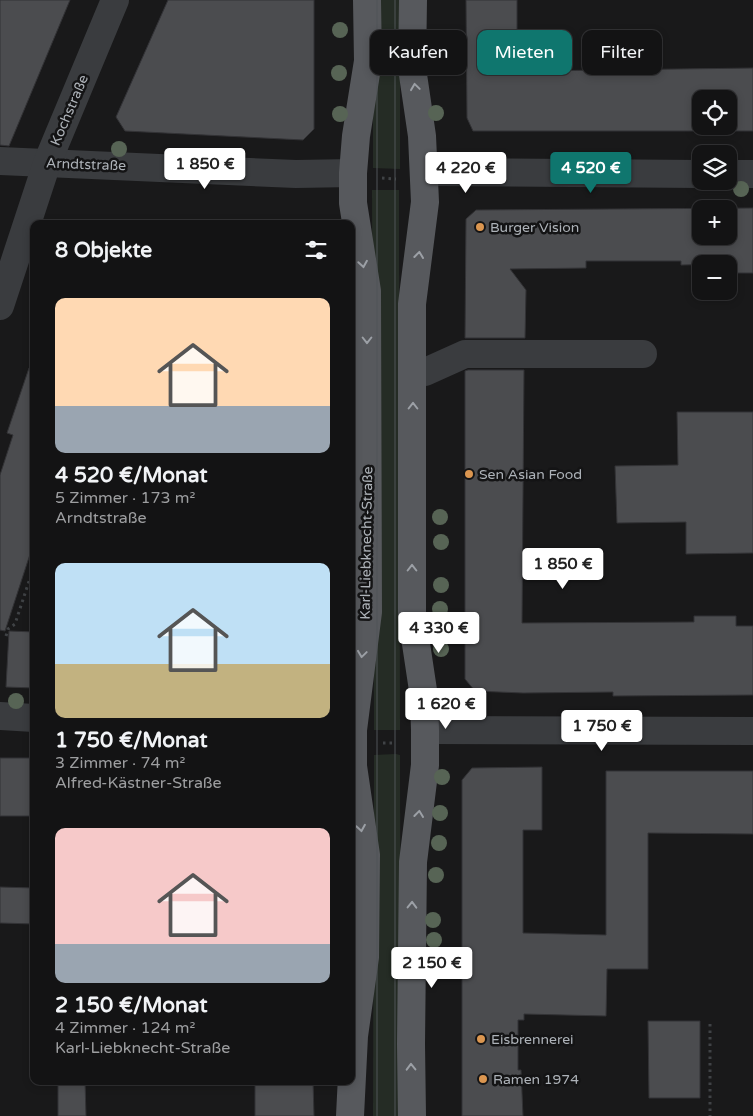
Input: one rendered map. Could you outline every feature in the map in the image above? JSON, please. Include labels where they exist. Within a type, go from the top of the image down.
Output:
[{"type":"main road","name":"Karl-Liebknecht-Straße","points":[[355,708],[368,612],[367,291],[353,203],[364,176],[356,136],[368,62],[367,0]]},
{"type":"main road","points":[[412,1116],[412,862],[425,765],[413,734],[424,697],[412,617],[412,304],[425,202],[414,176],[413,0]]},
{"type":"main road","name":"Karl-Liebknecht-Straße","points":[[355,780],[366,855],[365,957],[355,1029]]},
{"type":"main road","name":"Karl-Liebknecht-Straße","points":[[350,1116],[352,1085]]},
{"type":"street","name":"Kochstraße","points":[[0,306],[47,163],[115,0]]},
{"type":"street","name":"Arndtstraße","points":[[0,161],[364,176]]},
{"type":"street","points":[[414,176],[692,174]]},
{"type":"street","points":[[737,174],[753,174]]},
{"type":"street","points":[[413,373],[426,372],[465,354],[643,354]]},
{"type":"street","points":[[0,716],[30,718]]},
{"type":"street","points":[[413,734],[753,731]]},
{"type":"path","points":[[364,176],[414,176]]},
{"type":"path","points":[[6,636],[8,629],[15,624],[30,578]]},
{"type":"path","points":[[378,742],[396,743],[413,734]]},
{"type":"path","points":[[710,1024],[710,1116]]},
{"type":"shaded area","points":[[373,0],[400,0],[400,30],[373,30]]},
{"type":"shaded area","points":[[373,75],[400,75],[400,169],[373,168]]},
{"type":"shaded area","points":[[372,190],[399,190],[400,730],[374,730]]},
{"type":"shaded area","points":[[374,755],[400,755],[401,1116],[373,1116]]},
{"type":"building","points":[[0,0],[70,0],[9,146],[0,145]]},
{"type":"building","points":[[168,0],[314,0],[314,129],[303,140],[125,131],[116,117]]},
{"type":"building","points":[[466,0],[517,0],[517,30],[477,30],[477,75],[572,75],[572,70],[582,70],[582,75],[662,75],[662,69],[753,68],[753,131],[737,131],[737,90],[692,90],[692,131],[473,131],[467,118]]},
{"type":"building","points":[[692,208],[692,245],[737,245],[737,208],[753,208],[753,273],[737,273],[737,255],[692,255],[692,265],[681,265],[681,261],[586,261],[586,268],[510,269],[526,290],[525,338],[465,338],[466,219],[476,210]]},
{"type":"building","points":[[30,368],[30,554],[5,631],[0,630],[0,475],[13,435],[7,433]]},
{"type":"building","points":[[524,370],[522,623],[694,622],[694,616],[736,616],[736,626],[753,626],[753,695],[613,696],[613,692],[523,693],[475,691],[465,679],[465,371]]},
{"type":"building","points":[[677,412],[753,412],[753,553],[686,554],[686,522],[617,523],[615,466],[678,465]]},
{"type":"building","points":[[9,631],[30,632],[30,688],[6,687]]},
{"type":"building","points":[[0,758],[30,758],[30,816],[0,816]]},
{"type":"building","points":[[542,767],[542,830],[523,830],[523,933],[606,935],[606,771],[753,771],[753,834],[648,833],[648,969],[607,969],[606,1016],[524,1014],[524,1020],[518,1020],[518,1070],[521,1070],[523,1116],[462,1116],[462,780],[472,768]]},
{"type":"building","points":[[0,887],[30,888],[30,924],[0,923]]},
{"type":"building","points":[[648,1021],[700,1021],[700,1098],[649,1098]]},
{"type":"building","points":[[58,1085],[85,1085],[86,1116],[58,1116]]},
{"type":"building","points":[[255,1085],[313,1085],[314,1116],[255,1116]]},
{"type":"tram line","points":[[377,0],[377,1116]]},
{"type":"tram line","points":[[395,0],[395,1116]]},
{"type":"place","name":"Burger Vision","points":[[480,227]]},
{"type":"place","name":"Sen Asian Food","points":[[469,474]]},
{"type":"place","name":"Eisbrennerei","points":[[481,1039]]},
{"type":"place","name":"Ramen 1974","points":[[483,1079]]}]
